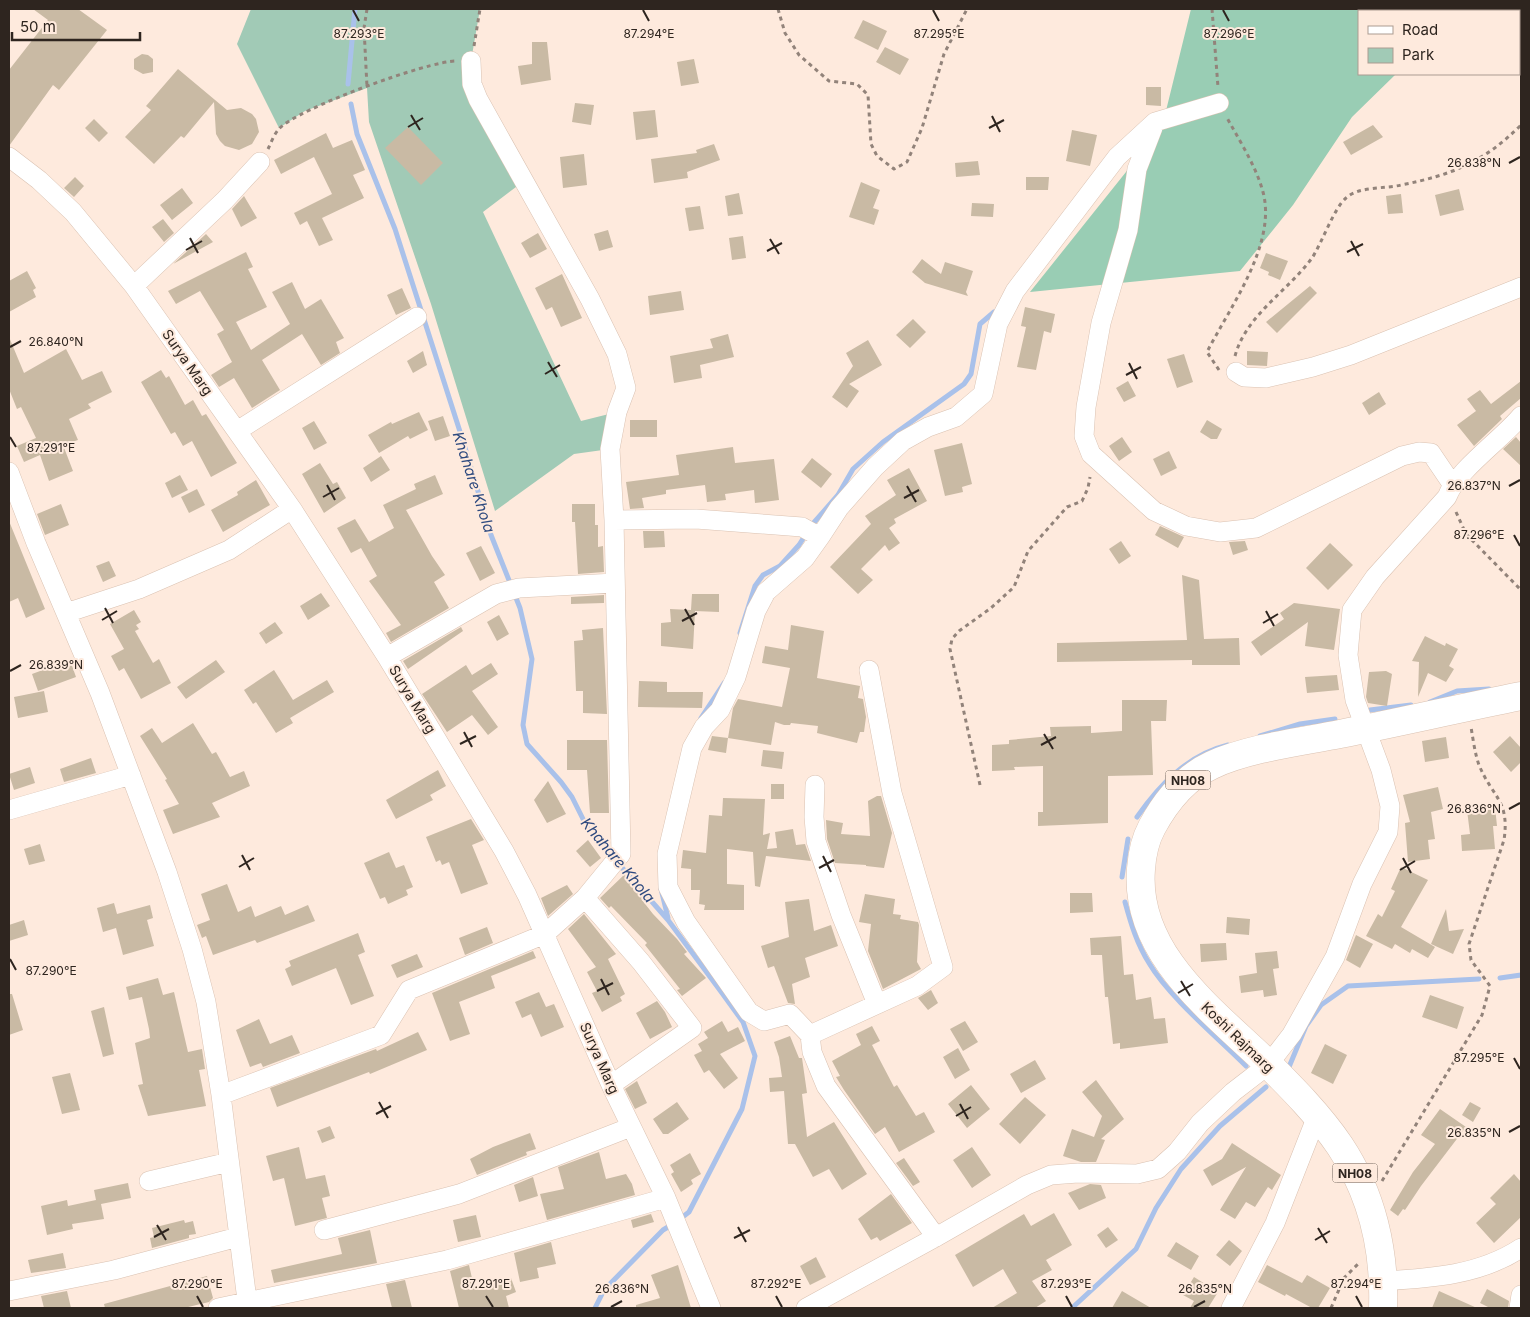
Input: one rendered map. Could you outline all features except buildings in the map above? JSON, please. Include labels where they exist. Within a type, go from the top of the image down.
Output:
[{"type":"main road","name":"Koshi Rajmarg","points":[[1383,1308],[1384,1281],[1378,1246],[1369,1203],[1359,1179],[1340,1147],[1317,1116],[1268,1065],[1193,993],[1162,952],[1150,928],[1142,904],[1139,884],[1142,857],[1148,834],[1162,808],[1184,782],[1211,765],[1238,756],[1521,696]]},
{"type":"street","points":[[221,1095],[381,1035],[409,990],[545,934],[585,898],[610,870],[621,854],[614,520],[610,449],[617,412],[626,388],[617,354],[590,300],[478,99],[472,84],[471,62]]},
{"type":"street","points":[[936,1238],[826,1086],[812,1052],[810,1035],[790,1014],[764,1021],[749,1012],[686,922],[668,887],[667,854],[692,748],[704,726],[720,710],[736,677],[756,611],[766,592],[806,558],[812,533],[839,508],[875,468],[903,441],[928,427],[956,417],[982,394],[998,324],[1015,291],[1118,156],[1155,122],[1219,104]]},
{"type":"street","points":[[1155,122],[1137,169],[1128,230],[1102,323],[1086,407],[1084,436],[1092,454],[1154,511],[1186,526],[1220,532],[1256,528],[1402,456],[1419,452],[1431,453],[1449,490]]},
{"type":"street","name":"Surya Marg","points":[[9,158],[39,180],[73,212],[134,286],[292,509],[387,657],[504,850],[545,934],[611,1085],[669,1204],[711,1308]]},
{"type":"street","points":[[134,286],[225,200],[260,162]]},
{"type":"street","points":[[1236,372],[1244,377],[1266,378],[1314,367],[1521,287]]},
{"type":"street","points":[[237,431],[417,317]]},
{"type":"street","points":[[806,1308],[936,1238],[1027,1185],[1051,1175],[1078,1172],[1137,1174],[1158,1169],[1177,1152],[1200,1123],[1233,1092],[1268,1065],[1292,1034],[1335,957],[1362,884],[1388,832],[1390,806],[1381,770],[1355,700],[1348,656],[1352,610],[1375,577],[1449,490],[1521,416]]},
{"type":"street","points":[[9,472],[100,693],[167,872],[192,949],[206,1002],[221,1095],[247,1305]]},
{"type":"street","points":[[66,613],[138,589],[229,550],[292,509]]},
{"type":"street","points":[[614,520],[696,519],[812,533]]},
{"type":"street","points":[[387,657],[496,594],[519,588],[615,583]]},
{"type":"street","points":[[810,1035],[917,986],[943,966],[892,793],[869,670]]},
{"type":"street","points":[[9,810],[131,775]]},
{"type":"street","points":[[816,785],[814,817],[816,841],[841,915],[877,1004]]},
{"type":"street","points":[[585,898],[641,962],[692,1028],[611,1085]]},
{"type":"street","points":[[1231,1308],[1275,1223],[1317,1116]]},
{"type":"street","points":[[324,1230],[459,1194],[631,1126]]},
{"type":"street","points":[[149,1181],[229,1162]]},
{"type":"street","points":[[218,1308],[247,1305],[447,1260],[669,1204]]},
{"type":"street","points":[[9,1292],[114,1270],[238,1237]]},
{"type":"street","points":[[1384,1281],[1422,1279],[1465,1272],[1501,1261],[1521,1248]]},
{"type":"street","points":[[1519,1308],[1521,1296]]},
{"type":"path","points":[[367,9],[364,28],[367,87]]},
{"type":"path","points":[[260,162],[279,128],[305,111],[425,66],[451,61],[471,62],[480,9]]},
{"type":"path","points":[[778,9],[785,33],[799,55],[829,81],[857,84],[868,95],[871,144],[877,156],[894,169],[907,162],[922,128],[944,54],[967,9]]},
{"type":"path","points":[[1213,9],[1219,104],[1246,151],[1263,193],[1265,224],[1251,270],[1207,352],[1220,371],[1236,372],[1235,355],[1245,332],[1311,259],[1346,198],[1363,191],[1400,186],[1450,174],[1482,158],[1521,125]]},
{"type":"path","points":[[980,785],[950,649],[952,639],[959,631],[991,608],[1014,587],[1028,551],[1045,529],[1067,507],[1082,501],[1088,488],[1092,454]]},
{"type":"path","points":[[1449,490],[1466,534],[1521,590]]},
{"type":"path","points":[[1369,1203],[1482,1015],[1490,986],[1471,960],[1468,944],[1504,840],[1507,822],[1500,798],[1479,765],[1469,707]]},
{"type":"path","points":[[1331,1308],[1344,1278],[1378,1246]]},
{"type":"green space","points":[[251,9],[480,9],[471,61],[524,181],[483,212],[581,421],[617,412],[610,449],[574,454],[495,511],[431,304],[369,122],[367,88],[305,111],[279,128],[237,44]]},
{"type":"green space","points":[[1191,9],[1521,9],[1520,16],[1520,10],[1358,10],[1358,75],[1395,75],[1352,117],[1293,205],[1240,271],[1030,292],[1162,127]]},
{"type":"waterway","points":[[348,84],[355,9]]},
{"type":"waterway","name":"Khahare Khola","points":[[351,104],[357,134],[395,229],[491,535],[520,608],[532,659],[523,725],[527,744],[572,797],[588,829],[668,920],[722,993],[743,1022],[755,1056],[742,1109],[689,1212],[680,1219]]},
{"type":"waterway","points":[[810,527],[838,495],[853,469],[883,442],[964,384],[971,374],[980,324],[994,312]]},
{"type":"waterway","points":[[740,633],[755,586],[763,575],[780,566],[799,545],[806,534]]},
{"type":"waterway","points":[[701,718],[724,683]]},
{"type":"waterway","points":[[1430,702],[1457,691],[1489,689]]},
{"type":"waterway","points":[[1370,710],[1411,705]]},
{"type":"waterway","points":[[1260,736],[1300,724],[1335,719]]},
{"type":"waterway","points":[[1137,817],[1155,793],[1176,772],[1200,756],[1228,745]]},
{"type":"waterway","points":[[1122,877],[1128,839]]},
{"type":"waterway","points":[[661,889],[668,918]]},
{"type":"waterway","points":[[1125,902],[1138,941],[1158,976],[1181,1003],[1246,1066]]},
{"type":"waterway","points":[[1500,978],[1521,975]]},
{"type":"waterway","points":[[1289,1067],[1306,1026],[1321,1005],[1348,986],[1479,979]]},
{"type":"waterway","points":[[1072,1308],[1136,1249],[1156,1208],[1181,1169],[1220,1126],[1266,1087]]},
{"type":"waterway","name":"Khahare Khola","points":[[595,1308],[604,1290],[663,1230],[673,1224]]}]
